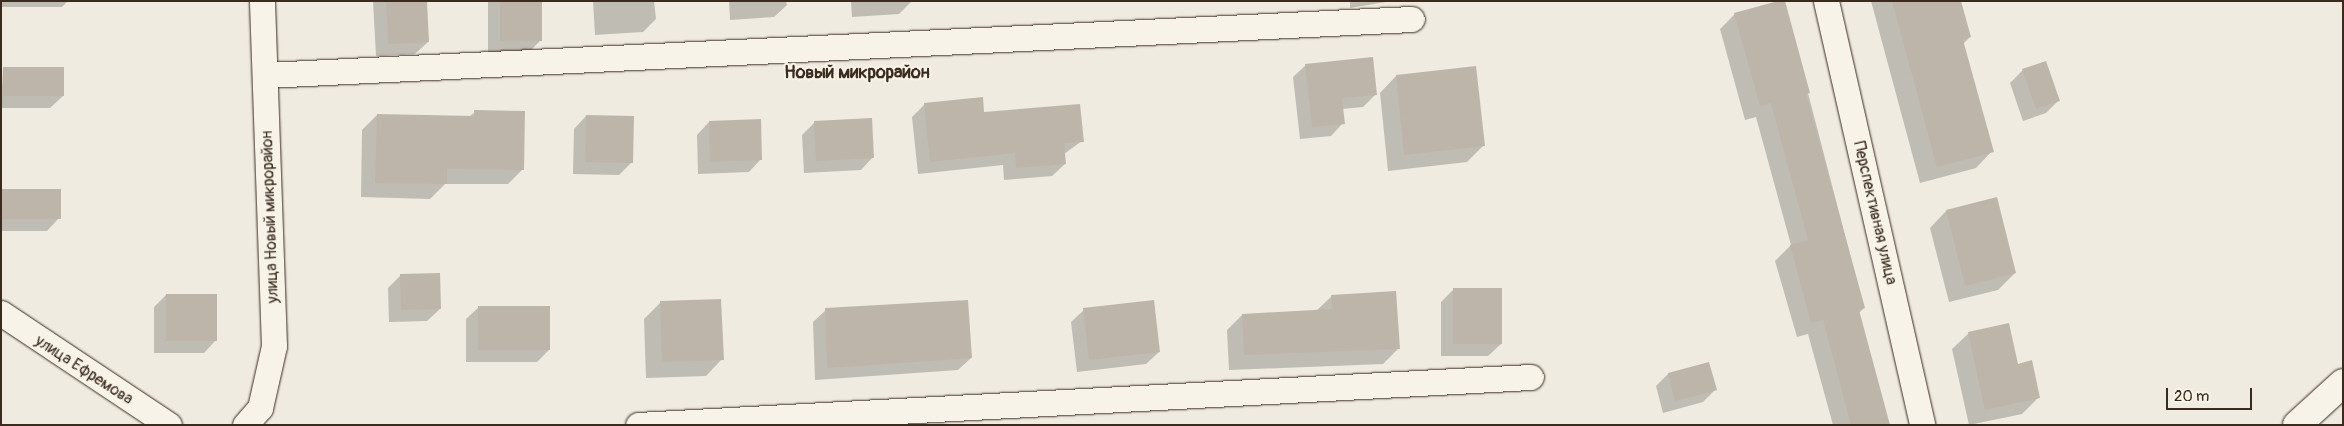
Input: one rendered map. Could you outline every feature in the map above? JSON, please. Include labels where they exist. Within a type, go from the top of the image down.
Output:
[{"type":"street","name":"улица Новый микрорайон","points":[[244,425],[260,408],[274,346],[262,1]]},
{"type":"street","name":"Перспективная улица","points":[[1826,1],[1922,425]]},
{"type":"street","points":[[266,75],[1412,19]]},
{"type":"street","name":"улица Ефремова","points":[[1,313],[169,425]]},
{"type":"street","points":[[638,425],[1531,377]]},
{"type":"street","points":[[2297,425],[2343,383]]},
{"type":"building","points":[[386,1],[427,1],[429,42],[388,44]]},
{"type":"building","points":[[500,1],[542,1],[542,41],[500,41]]},
{"type":"building","points":[[1778,1],[1785,1],[1810,93],[1806,94],[1865,308],[1859,310],[1890,425],[1851,425],[1823,320],[1811,323],[1790,245],[1808,240],[1771,103],[1760,106],[1734,13]]},
{"type":"building","points":[[1892,1],[1961,1],[1971,37],[1963,40],[1994,152],[1937,167]]},
{"type":"building","points":[[1373,57],[1377,95],[1342,98],[1345,124],[1312,127],[1305,64]]},
{"type":"building","points":[[2046,61],[2060,101],[2036,109],[2022,69]]},
{"type":"building","points":[[1476,66],[1485,146],[1404,155],[1396,75]]},
{"type":"building","points":[[3,67],[64,67],[64,96],[3,96]]},
{"type":"building","points":[[983,97],[984,112],[1080,104],[1084,142],[1064,143],[1066,164],[1016,168],[1015,153],[930,162],[924,103]]},
{"type":"building","points":[[474,110],[525,111],[524,170],[447,169],[447,184],[375,183],[377,114],[474,116]]},
{"type":"building","points":[[586,115],[634,116],[633,163],[585,162]]},
{"type":"building","points":[[872,118],[874,158],[816,161],[814,121]]},
{"type":"building","points":[[761,119],[762,160],[710,162],[709,121]]},
{"type":"building","points":[[1,189],[61,189],[61,219],[1,219]]},
{"type":"building","points":[[1997,197],[2016,273],[1965,286],[1946,210]]},
{"type":"building","points":[[440,273],[441,309],[401,310],[400,274]]},
{"type":"building","points":[[1453,288],[1502,288],[1502,344],[1453,344]]},
{"type":"building","points":[[1396,291],[1400,349],[1244,355],[1242,314],[1332,309],[1331,295]]},
{"type":"building","points":[[166,294],[217,294],[217,341],[166,341]]},
{"type":"building","points":[[721,299],[724,360],[662,362],[660,301]]},
{"type":"building","points":[[968,300],[972,358],[827,368],[825,308]]},
{"type":"building","points":[[1154,300],[1160,352],[1089,360],[1083,308]]},
{"type":"building","points":[[478,306],[550,306],[550,350],[478,350]]},
{"type":"building","points":[[2009,323],[2018,364],[2032,360],[2040,398],[1985,410],[1968,332]]},
{"type":"building","points":[[1709,362],[1717,390],[1675,401],[1668,373]]},
{"type":"district","name":"Новый микрорайон","points":[[857,73]]}]
